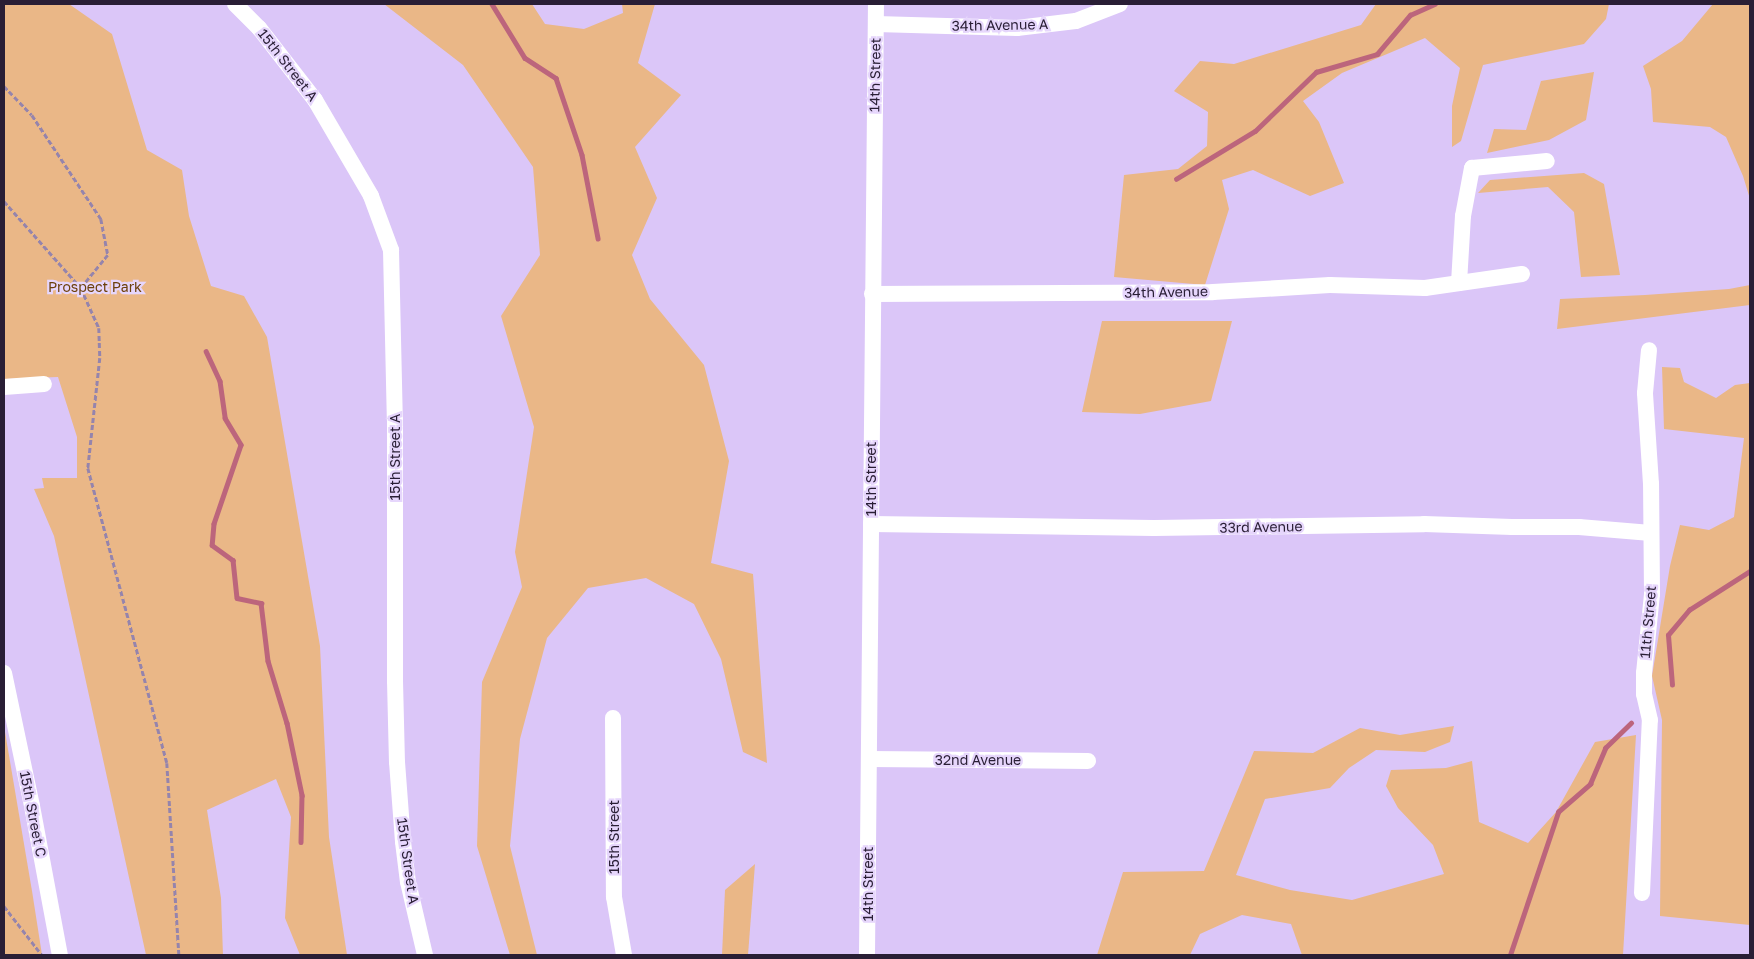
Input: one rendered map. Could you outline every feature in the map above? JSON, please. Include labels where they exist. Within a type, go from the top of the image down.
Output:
[{"type":"street","name":"15th Street A","points":[[235,4],[259,28],[288,64],[320,109],[371,196],[391,250],[395,420],[395,682],[397,762],[407,872],[425,955]]},
{"type":"street","name":"14th Street","points":[[868,955],[872,294],[876,4]]},
{"type":"street","name":"34th Avenue A","points":[[876,24],[1017,28],[1076,21],[1120,4]]},
{"type":"street","points":[[1459,283],[1463,216],[1472,168],[1547,161]]},
{"type":"street","name":"34th Avenue","points":[[872,294],[1213,292],[1330,285],[1425,288],[1522,274]]},
{"type":"street","name":"11th Street","points":[[1642,893],[1650,720],[1644,694],[1644,673],[1652,594],[1652,484],[1645,393],[1649,350]]},
{"type":"street","points":[[4,387],[44,384]]},
{"type":"street","name":"33rd Avenue","points":[[871,524],[1164,528],[1424,524],[1579,527],[1651,533]]},
{"type":"street","name":"15th Street C","points":[[4,672],[60,955]]},
{"type":"street","name":"15th Street","points":[[613,718],[614,897],[624,955]]},
{"type":"street","name":"32nd Avenue","points":[[869,759],[1088,760]]},
{"type":"path","points":[[4,86],[32,116],[101,219],[108,255],[81,288]]},
{"type":"path","points":[[4,201],[81,288],[97,320],[100,358],[88,468],[167,763],[179,955]]},
{"type":"path","points":[[4,906],[42,955]]},
{"type":"green space","name":"Prospect Park","points":[[4,4],[69,4],[112,34],[147,150],[182,170],[189,216],[211,286],[244,296],[267,337],[320,646],[329,837],[347,955],[300,955],[285,918],[291,817],[276,779],[207,810],[221,898],[223,955],[146,955],[54,536],[34,489],[44,488],[42,478],[77,478],[77,437],[58,377],[4,379]]},
{"type":"green space","points":[[384,4],[532,4],[545,24],[584,29],[623,13],[622,4],[655,4],[638,63],[681,95],[635,147],[657,198],[632,255],[650,299],[704,365],[729,461],[711,563],[753,574],[767,763],[743,752],[721,659],[694,604],[646,578],[588,588],[547,638],[520,739],[510,846],[537,955],[510,955],[477,846],[482,682],[522,587],[515,552],[534,427],[501,316],[540,255],[533,167],[463,65]]},
{"type":"green space","points":[[1376,4],[1609,4],[1606,19],[1584,44],[1483,65],[1461,141],[1452,147],[1452,106],[1460,68],[1425,38],[1342,73],[1303,101],[1319,122],[1344,183],[1310,196],[1253,170],[1222,180],[1229,209],[1205,285],[1114,277],[1124,175],[1178,169],[1207,146],[1208,112],[1174,91],[1200,61],[1234,64],[1361,25]]},
{"type":"green space","points":[[1713,4],[1750,4],[1750,199],[1743,176],[1726,137],[1710,127],[1653,122],[1651,89],[1643,66],[1682,41]]},
{"type":"green space","points":[[1594,72],[1586,120],[1549,140],[1487,153],[1494,129],[1526,130],[1541,81]]},
{"type":"green space","points":[[1584,173],[1604,184],[1620,275],[1581,277],[1574,212],[1548,187],[1478,193],[1490,180]]},
{"type":"green space","points":[[1750,285],[1750,305],[1557,329],[1560,299],[1729,289]]},
{"type":"green space","points":[[1102,321],[1232,321],[1211,401],[1140,414],[1082,412]]},
{"type":"green space","points":[[1662,367],[1680,368],[1684,382],[1716,398],[1735,385],[1750,383],[1750,925],[1660,916],[1662,720],[1652,676],[1670,566],[1680,525],[1709,530],[1734,517],[1744,438],[1664,429]]},
{"type":"green space","points":[[4,726],[32,891],[42,955],[4,955]]},
{"type":"green space","points":[[1454,726],[1450,742],[1425,752],[1376,750],[1349,768],[1330,788],[1265,799],[1236,875],[1290,890],[1352,900],[1444,874],[1433,845],[1398,808],[1386,786],[1391,770],[1446,768],[1472,761],[1479,822],[1528,843],[1556,812],[1595,742],[1636,735],[1623,955],[1302,955],[1291,924],[1242,915],[1200,934],[1190,955],[1097,955],[1123,872],[1204,871],[1254,751],[1313,753],[1360,728],[1400,735]]},
{"type":"green space","points":[[755,864],[748,955],[722,955],[725,890]]},
{"type":"waterway","points":[[492,4],[525,58],[556,78],[582,155],[598,238]]},
{"type":"waterway","points":[[1176,179],[1255,131],[1316,72],[1377,54],[1410,15],[1435,4]]},
{"type":"waterway","points":[[206,351],[220,381],[225,418],[241,445],[214,524],[212,545],[233,560],[237,598],[261,603],[268,661],[287,723],[302,795],[301,842]]},
{"type":"waterway","points":[[1672,685],[1668,635],[1689,610],[1750,571]]},
{"type":"waterway","points":[[1510,955],[1558,812],[1590,784],[1605,748],[1631,723]]}]
